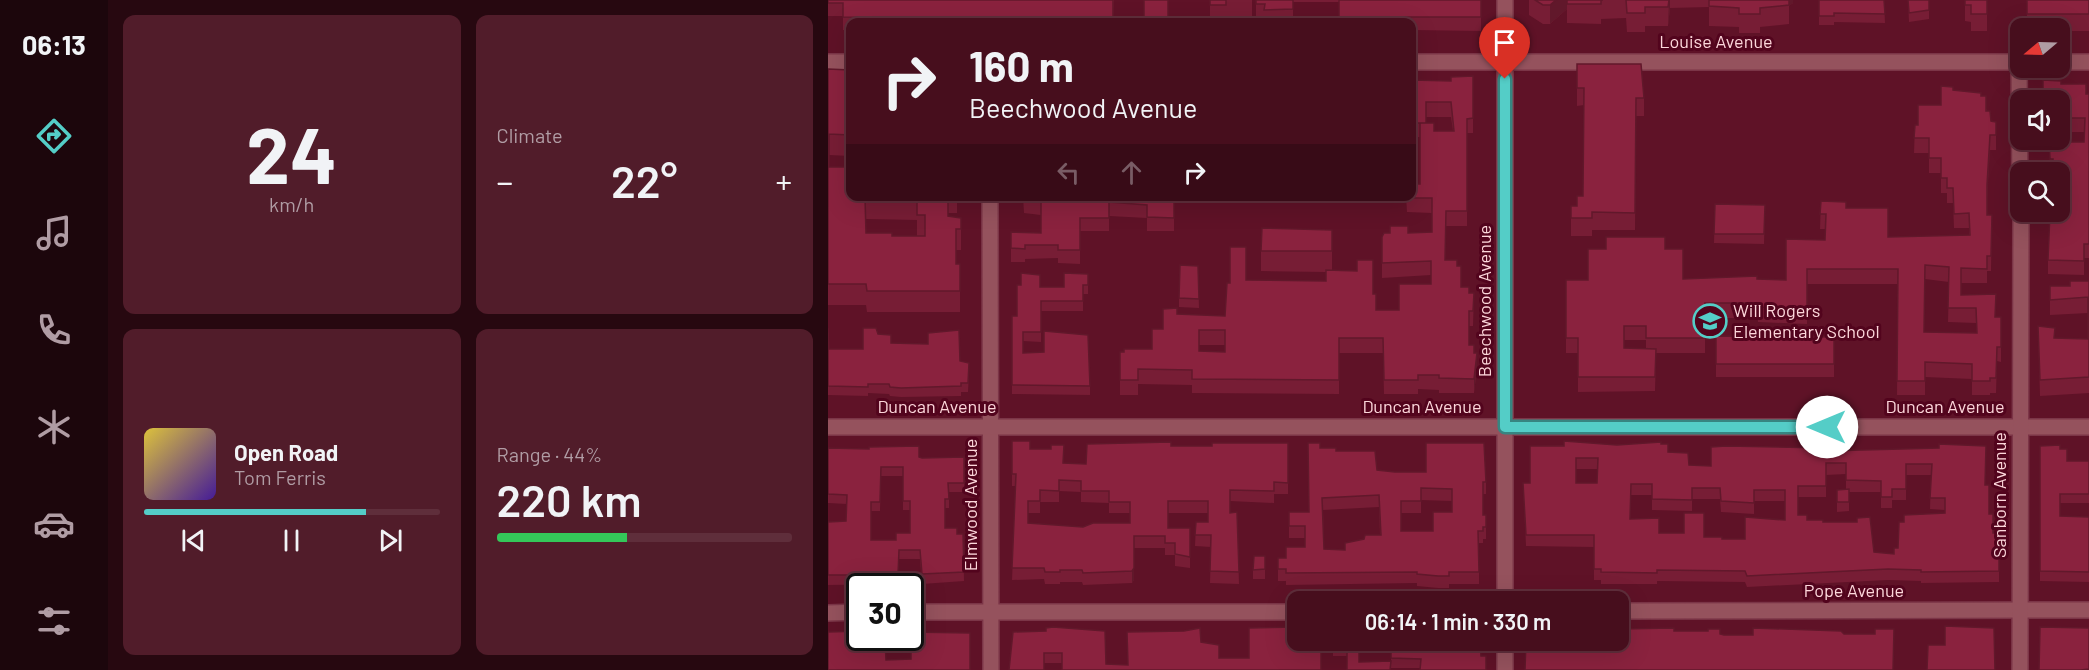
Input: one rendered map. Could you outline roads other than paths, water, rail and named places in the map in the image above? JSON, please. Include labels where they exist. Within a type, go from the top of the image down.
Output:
[{"type":"street","name":"Beechwood Avenue","points":[[1505,0],[1505,591]]},
{"type":"street","points":[[828,62],[846,62]]},
{"type":"street","name":"Louise Avenue","points":[[1416,62],[2010,62]]},
{"type":"street","points":[[2070,62],[2089,62]]},
{"type":"street","points":[[2020,78],[2020,162]]},
{"type":"street","name":"Elmwood Avenue","points":[[990,201],[991,670]]},
{"type":"street","name":"Sanborn Avenue","points":[[2020,670],[2021,222]]},
{"type":"street","name":"Duncan Avenue","points":[[828,427],[2089,427]]},
{"type":"street","name":"Pope Avenue","points":[[1629,611],[2089,610]]},
{"type":"street","points":[[828,613],[846,612]]},
{"type":"street","points":[[924,612],[1287,612]]},
{"type":"street","points":[[1505,651],[1505,670]]},
{"type":"place","name":"Will Rogers Elementary School","points":[[1710,321]]}]
